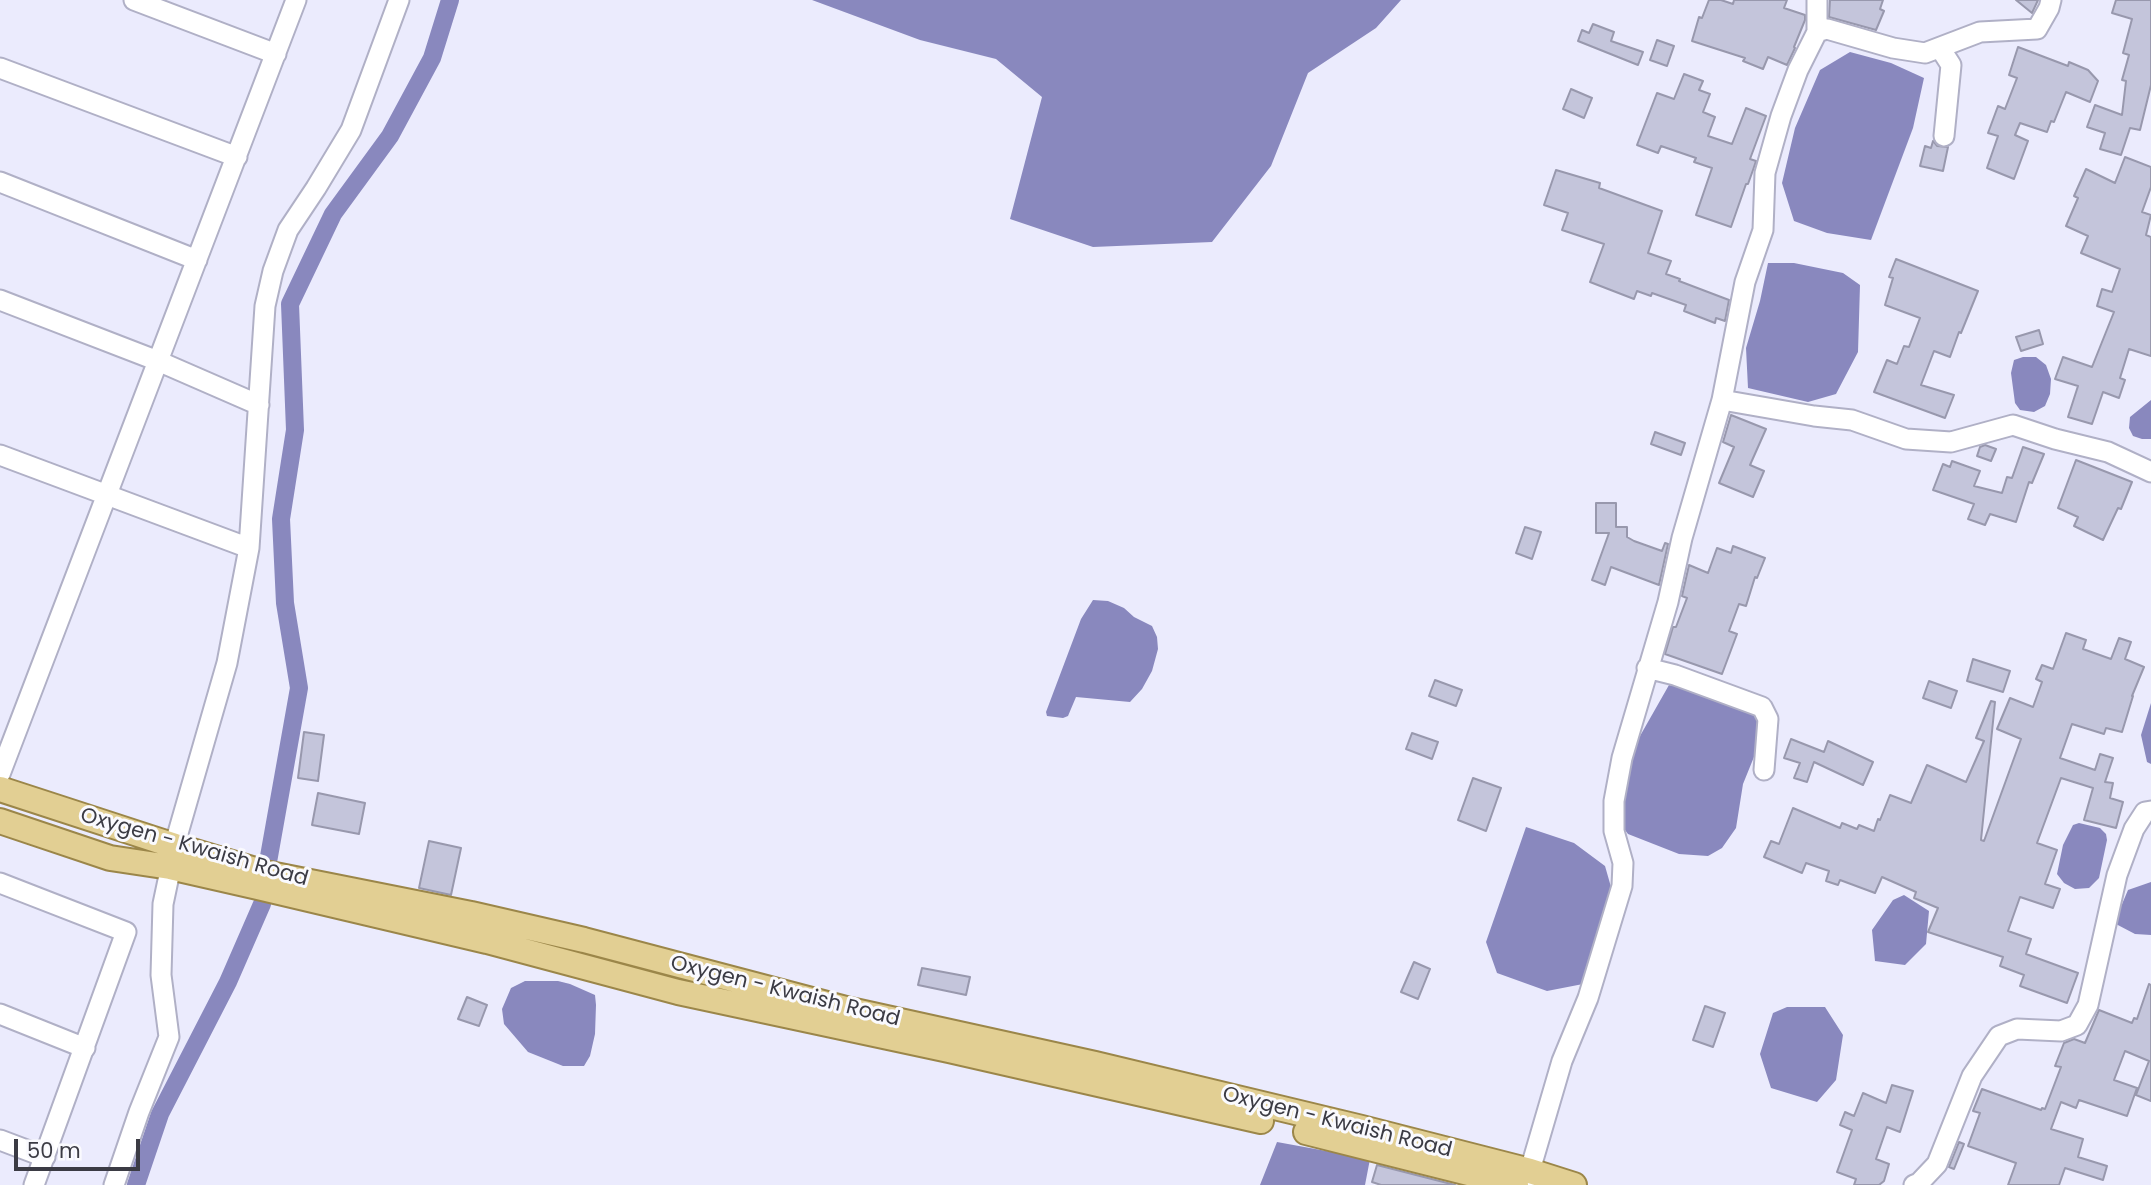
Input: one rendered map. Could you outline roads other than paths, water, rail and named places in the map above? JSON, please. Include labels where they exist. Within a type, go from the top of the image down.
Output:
[{"type":"main road","name":"Oxygen - Kwaish Road","points":[[0,789],[172,857],[257,883],[678,992],[949,1050],[1524,1180],[1574,1185]]},
{"type":"main road","name":"Oxygen - Kwaish Road","points":[[0,821],[110,858],[172,857],[471,914],[571,937],[850,1010],[1108,1067],[1362,1128],[1524,1180]]},
{"type":"street","points":[[134,0],[276,54]]},
{"type":"street","points":[[0,774],[5,746],[107,495],[296,0]]},
{"type":"street","points":[[114,1185],[169,1037],[161,975],[163,904],[172,857],[227,663],[249,548],[265,306],[273,271],[288,230],[351,130],[399,0]]},
{"type":"street","points":[[1524,1180],[1562,1061],[1588,998],[1622,886],[1623,863],[1614,831],[1614,801],[1622,758],[1668,602],[1682,538],[1722,400],[1745,282],[1763,230],[1765,173],[1798,69],[1817,32],[1817,0]]},
{"type":"street","points":[[1817,32],[1827,29],[1893,48],[1925,53],[1980,32],[2037,29],[2051,0]]},
{"type":"street","points":[[1940,48],[1951,65],[1944,136]]},
{"type":"street","points":[[0,68],[236,157]]},
{"type":"street","points":[[0,182],[197,260]]},
{"type":"street","points":[[0,300],[158,361],[259,405]]},
{"type":"street","points":[[1722,400],[1852,420],[1906,439],[1951,442],[2014,425],[2055,439],[2108,452],[2151,472]]},
{"type":"street","points":[[0,455],[249,548]]},
{"type":"street","points":[[1647,668],[1675,675],[1762,707],[1768,719],[1764,770]]},
{"type":"street","points":[[1914,1185],[1937,1164],[1972,1076],[1999,1036],[2017,1029],[2061,1031],[2077,1025],[2088,1005],[2117,875],[2134,829],[2145,812],[2151,811]]},
{"type":"street","points":[[0,883],[126,932],[34,1185]]},
{"type":"street","points":[[0,1014],[85,1048]]},
{"type":"street","points":[[0,1140],[45,1157]]},
{"type":"water","points":[[812,0],[1401,0],[1376,28],[1308,73],[1271,166],[1212,242],[1093,247],[1010,219],[1042,97],[996,59],[920,40]]},
{"type":"water","points":[[1850,52],[1891,63],[1924,78],[1913,128],[1871,240],[1827,233],[1794,221],[1782,183],[1795,128],[1820,70]]},
{"type":"water","points":[[1768,263],[1794,263],[1843,273],[1860,285],[1858,352],[1836,394],[1808,402],[1748,388],[1746,348]]},
{"type":"water","points":[[2036,357],[2046,365],[2051,379],[2050,394],[2045,406],[2034,412],[2020,410],[2015,403],[2011,373],[2014,360]]},
{"type":"water","points":[[2151,400],[2151,439],[2133,436],[2129,428],[2130,417]]},
{"type":"water","points":[[1093,600],[1108,601],[1124,608],[1134,617],[1152,626],[1158,649],[1152,671],[1142,689],[1130,702],[1076,697],[1068,716],[1047,716],[1046,712],[1081,619]]},
{"type":"water","points":[[1669,685],[1711,693],[1759,715],[1758,747],[1743,784],[1736,828],[1722,848],[1708,856],[1679,854],[1628,834],[1618,821],[1622,782],[1636,743]]},
{"type":"water","points":[[2151,703],[2151,764],[2147,762],[2141,735]]},
{"type":"water","points":[[2079,823],[2100,828],[2106,834],[2107,840],[2099,878],[2089,888],[2075,889],[2064,883],[2057,874],[2063,845],[2073,825]]},
{"type":"water","points":[[1526,827],[1574,843],[1605,866],[1613,894],[1583,984],[1547,991],[1497,973],[1486,942]]},
{"type":"water","points":[[2151,882],[2151,935],[2135,934],[2114,923],[2128,890]]},
{"type":"water","points":[[1904,895],[1929,911],[1926,944],[1905,965],[1875,961],[1872,930],[1893,900]]},
{"type":"water","points":[[525,981],[558,981],[595,995],[595,1034],[590,1056],[584,1066],[563,1066],[528,1052],[504,1024],[502,1009],[511,988]]},
{"type":"water","points":[[1787,1007],[1825,1007],[1843,1035],[1836,1080],[1817,1102],[1771,1088],[1760,1054],[1773,1013]]},
{"type":"water","points":[[1277,1142],[1370,1159],[1365,1185],[1260,1185]]},
{"type":"waterway","points":[[268,862],[299,688],[285,603],[281,519],[295,430],[290,304],[333,214],[390,136],[432,58],[450,0]]},
{"type":"waterway","points":[[136,1185],[160,1114],[228,982],[262,904]]}]
